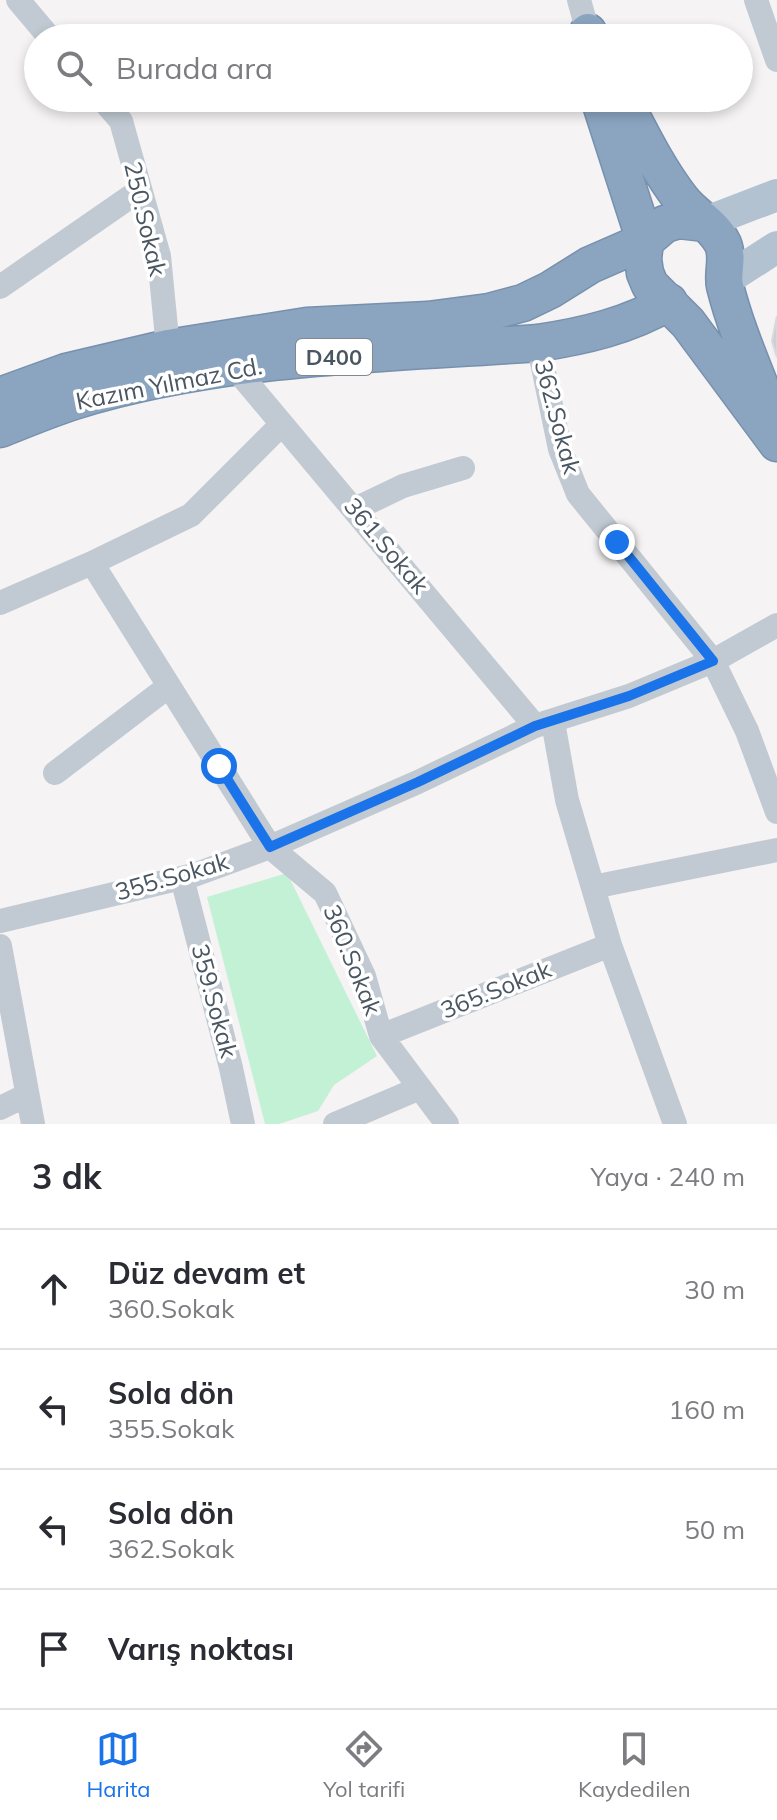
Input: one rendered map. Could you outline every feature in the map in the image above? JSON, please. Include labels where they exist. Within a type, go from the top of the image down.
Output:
[{"type":"highway","points":[[604,112],[645,241],[645,273],[650,285],[669,302],[718,362],[777,443]]},
{"type":"highway","points":[[630,112],[666,179],[683,203],[717,234],[724,246],[727,260],[724,281],[777,432]]},
{"type":"highway","name":"D400","points":[[645,241],[665,224],[678,220],[704,223]]},
{"type":"highway","name":"Kazım Yılmaz Cd.","points":[[0,396],[66,372],[168,348],[307,326],[428,320],[489,312],[523,303],[590,265],[645,241]]},
{"type":"highway","name":"D400","points":[[669,302],[698,301],[724,281]]},
{"type":"highway","name":"Kazım Yılmaz Cd.","points":[[0,429],[75,401],[178,377],[307,359],[538,343],[574,337],[640,319],[669,302]]},
{"type":"main road","points":[[704,223],[777,195]]},
{"type":"main road","points":[[724,281],[777,247]]},
{"type":"street","points":[[18,0],[38,24]]},
{"type":"street","points":[[756,0],[777,60]]},
{"type":"street","name":"250.Sokak","points":[[113,112],[121,121],[159,256],[168,348]]},
{"type":"street","points":[[0,287],[140,190]]},
{"type":"street","name":"362.Sokak","points":[[538,343],[560,449],[578,494],[713,661],[747,731],[777,812]]},
{"type":"street","name":"361.Sokak","points":[[235,368],[281,425],[544,724],[610,945],[675,1124]]},
{"type":"street","points":[[0,603],[191,515],[281,425]]},
{"type":"street","points":[[355,509],[403,486],[463,468]]},
{"type":"street","name":"360.Sokak","points":[[92,563],[270,847],[325,893],[364,976],[381,1036],[447,1124]]},
{"type":"street","name":"355.Sokak","points":[[0,921],[182,878],[270,847],[544,724],[629,696],[713,661],[777,625]]},
{"type":"street","points":[[55,773],[169,686]]},
{"type":"street","points":[[593,887],[777,850]]},
{"type":"street","name":"359.Sokak","points":[[182,878],[243,1124]]},
{"type":"street","name":"365.Sokak","points":[[381,1036],[610,945]]},
{"type":"street","points":[[0,946],[33,1124]]},
{"type":"street","points":[[335,1124],[420,1088]]},
{"type":"street","points":[[0,1108],[27,1095]]},
{"type":"green space","points":[[287,873],[377,1056],[334,1085],[318,1111],[279,1124],[265,1124],[207,897]]},
{"type":"building","points":[[777,316],[777,357],[772,341]]},
{"type":"route","points":[[219,766],[270,847],[535,726],[629,696],[713,661],[617,542]]}]
